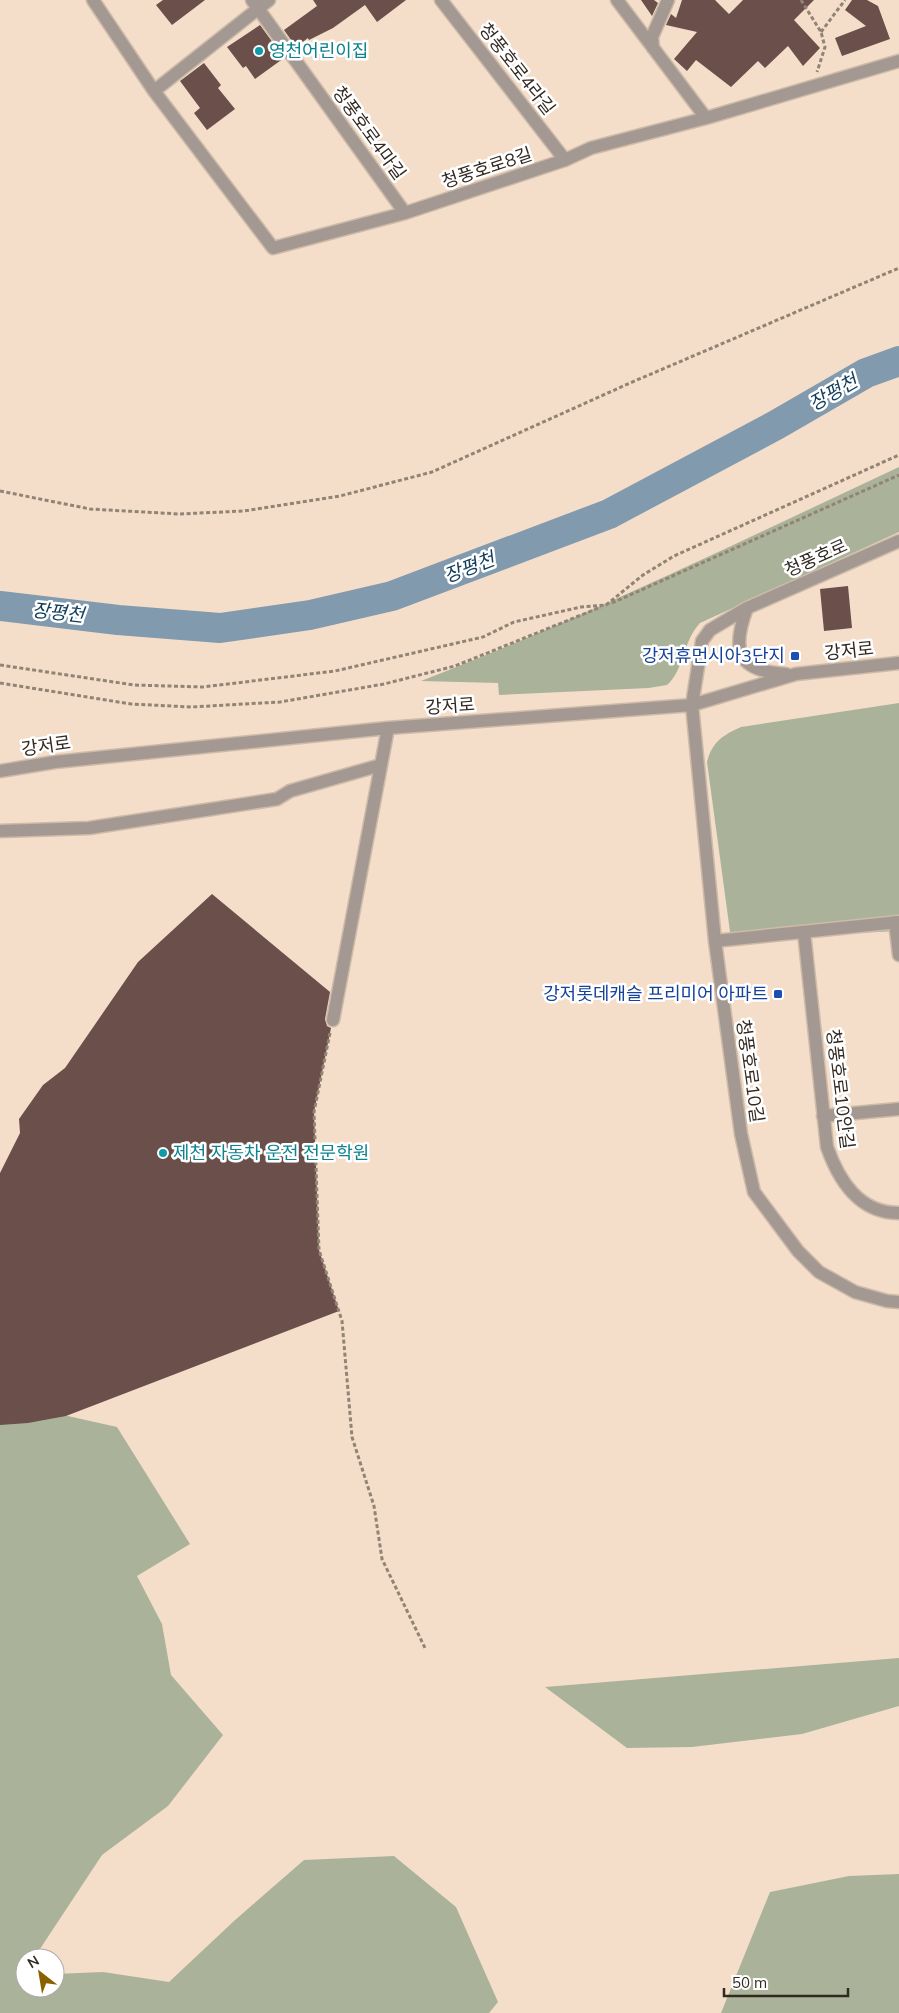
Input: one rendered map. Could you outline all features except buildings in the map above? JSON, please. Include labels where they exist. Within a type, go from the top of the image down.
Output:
[{"type":"street","name":"청풍호로8길","points":[[93,0],[154,91],[273,248],[405,213],[565,160],[591,148],[706,118],[899,61]]},
{"type":"street","points":[[154,91],[255,4],[269,0]]},
{"type":"street","name":"청풍호로4라길","points":[[441,0],[565,160]]},
{"type":"street","points":[[617,0],[706,118]]},
{"type":"street","points":[[653,48],[652,37],[668,0]]},
{"type":"street","name":"청풍호로4마길","points":[[255,4],[405,213]]},
{"type":"street","name":"청풍호로","points":[[692,705],[697,662],[702,640],[717,625],[747,608],[899,541]]},
{"type":"street","points":[[747,608],[739,638],[744,660],[753,668],[767,673],[796,674]]},
{"type":"street","name":"강저로","points":[[0,771],[56,762],[388,728],[692,705],[796,674],[899,662]]},
{"type":"street","name":"청풍호로10길","points":[[692,705],[715,941],[741,1134],[754,1192],[798,1251],[819,1272],[855,1292],[887,1301],[899,1302]]},
{"type":"street","points":[[333,1020],[388,728]]},
{"type":"street","points":[[0,832],[89,828],[277,799],[290,791],[381,765]]},
{"type":"street","points":[[715,941],[897,922],[899,955]]},
{"type":"street","name":"청풍호로10안길","points":[[804,932],[827,1147],[836,1172],[847,1189],[861,1202],[874,1208],[899,1213]]},
{"type":"street","points":[[823,1116],[899,1110]]},
{"type":"path","points":[[801,0],[821,32],[825,47],[813,86]]},
{"type":"path","points":[[821,32],[845,0]]},
{"type":"path","points":[[0,491],[90,509],[179,514],[244,511],[340,496],[432,472],[630,383],[899,268]]},
{"type":"path","points":[[0,665],[134,685],[203,687],[335,671],[483,637],[514,622],[581,607],[606,605],[643,575],[674,556],[899,455]]},
{"type":"path","points":[[0,684],[131,704],[191,707],[280,702],[384,684],[455,666],[606,605],[899,475]]},
{"type":"path","points":[[333,1020],[314,1112],[319,1250],[342,1321],[352,1436],[374,1506],[382,1559],[425,1648]]},
{"type":"green space","points":[[899,467],[899,532],[700,623],[690,638],[673,679],[667,685],[649,688],[499,695],[498,683],[421,681],[602,605]]},
{"type":"green space","points":[[899,703],[899,931],[731,939],[707,762],[715,744],[724,736],[741,727]]},
{"type":"green space","points":[[41,1410],[117,1427],[190,1544],[137,1576],[162,1624],[171,1675],[223,1735],[168,1806],[102,1855],[41,1948],[15,1948],[15,1998],[65,1998],[65,1974],[103,1972],[169,1982],[234,1921],[304,1860],[394,1856],[456,1907],[498,2002],[489,2013],[0,2013],[0,1415]]},
{"type":"green space","points":[[899,1658],[899,1706],[802,1734],[692,1747],[627,1748],[545,1687]]},
{"type":"green space","points":[[899,1874],[899,2013],[721,2013],[770,1892],[849,1876]]},
{"type":"waterway","name":"장평천","points":[[0,606],[118,620],[220,628],[310,615],[392,596],[609,514],[776,425],[866,373],[899,361]]},
{"type":"place","name":"영천어린이집","points":[[259,51]]},
{"type":"place","name":"강저휴먼시아3단지","points":[[795,656]]},
{"type":"place","name":"강저롯데캐슬 프리미어 아파트","points":[[778,994]]},
{"type":"place","name":"제천 자동차 운전 전문학원","points":[[163,1153]]}]
